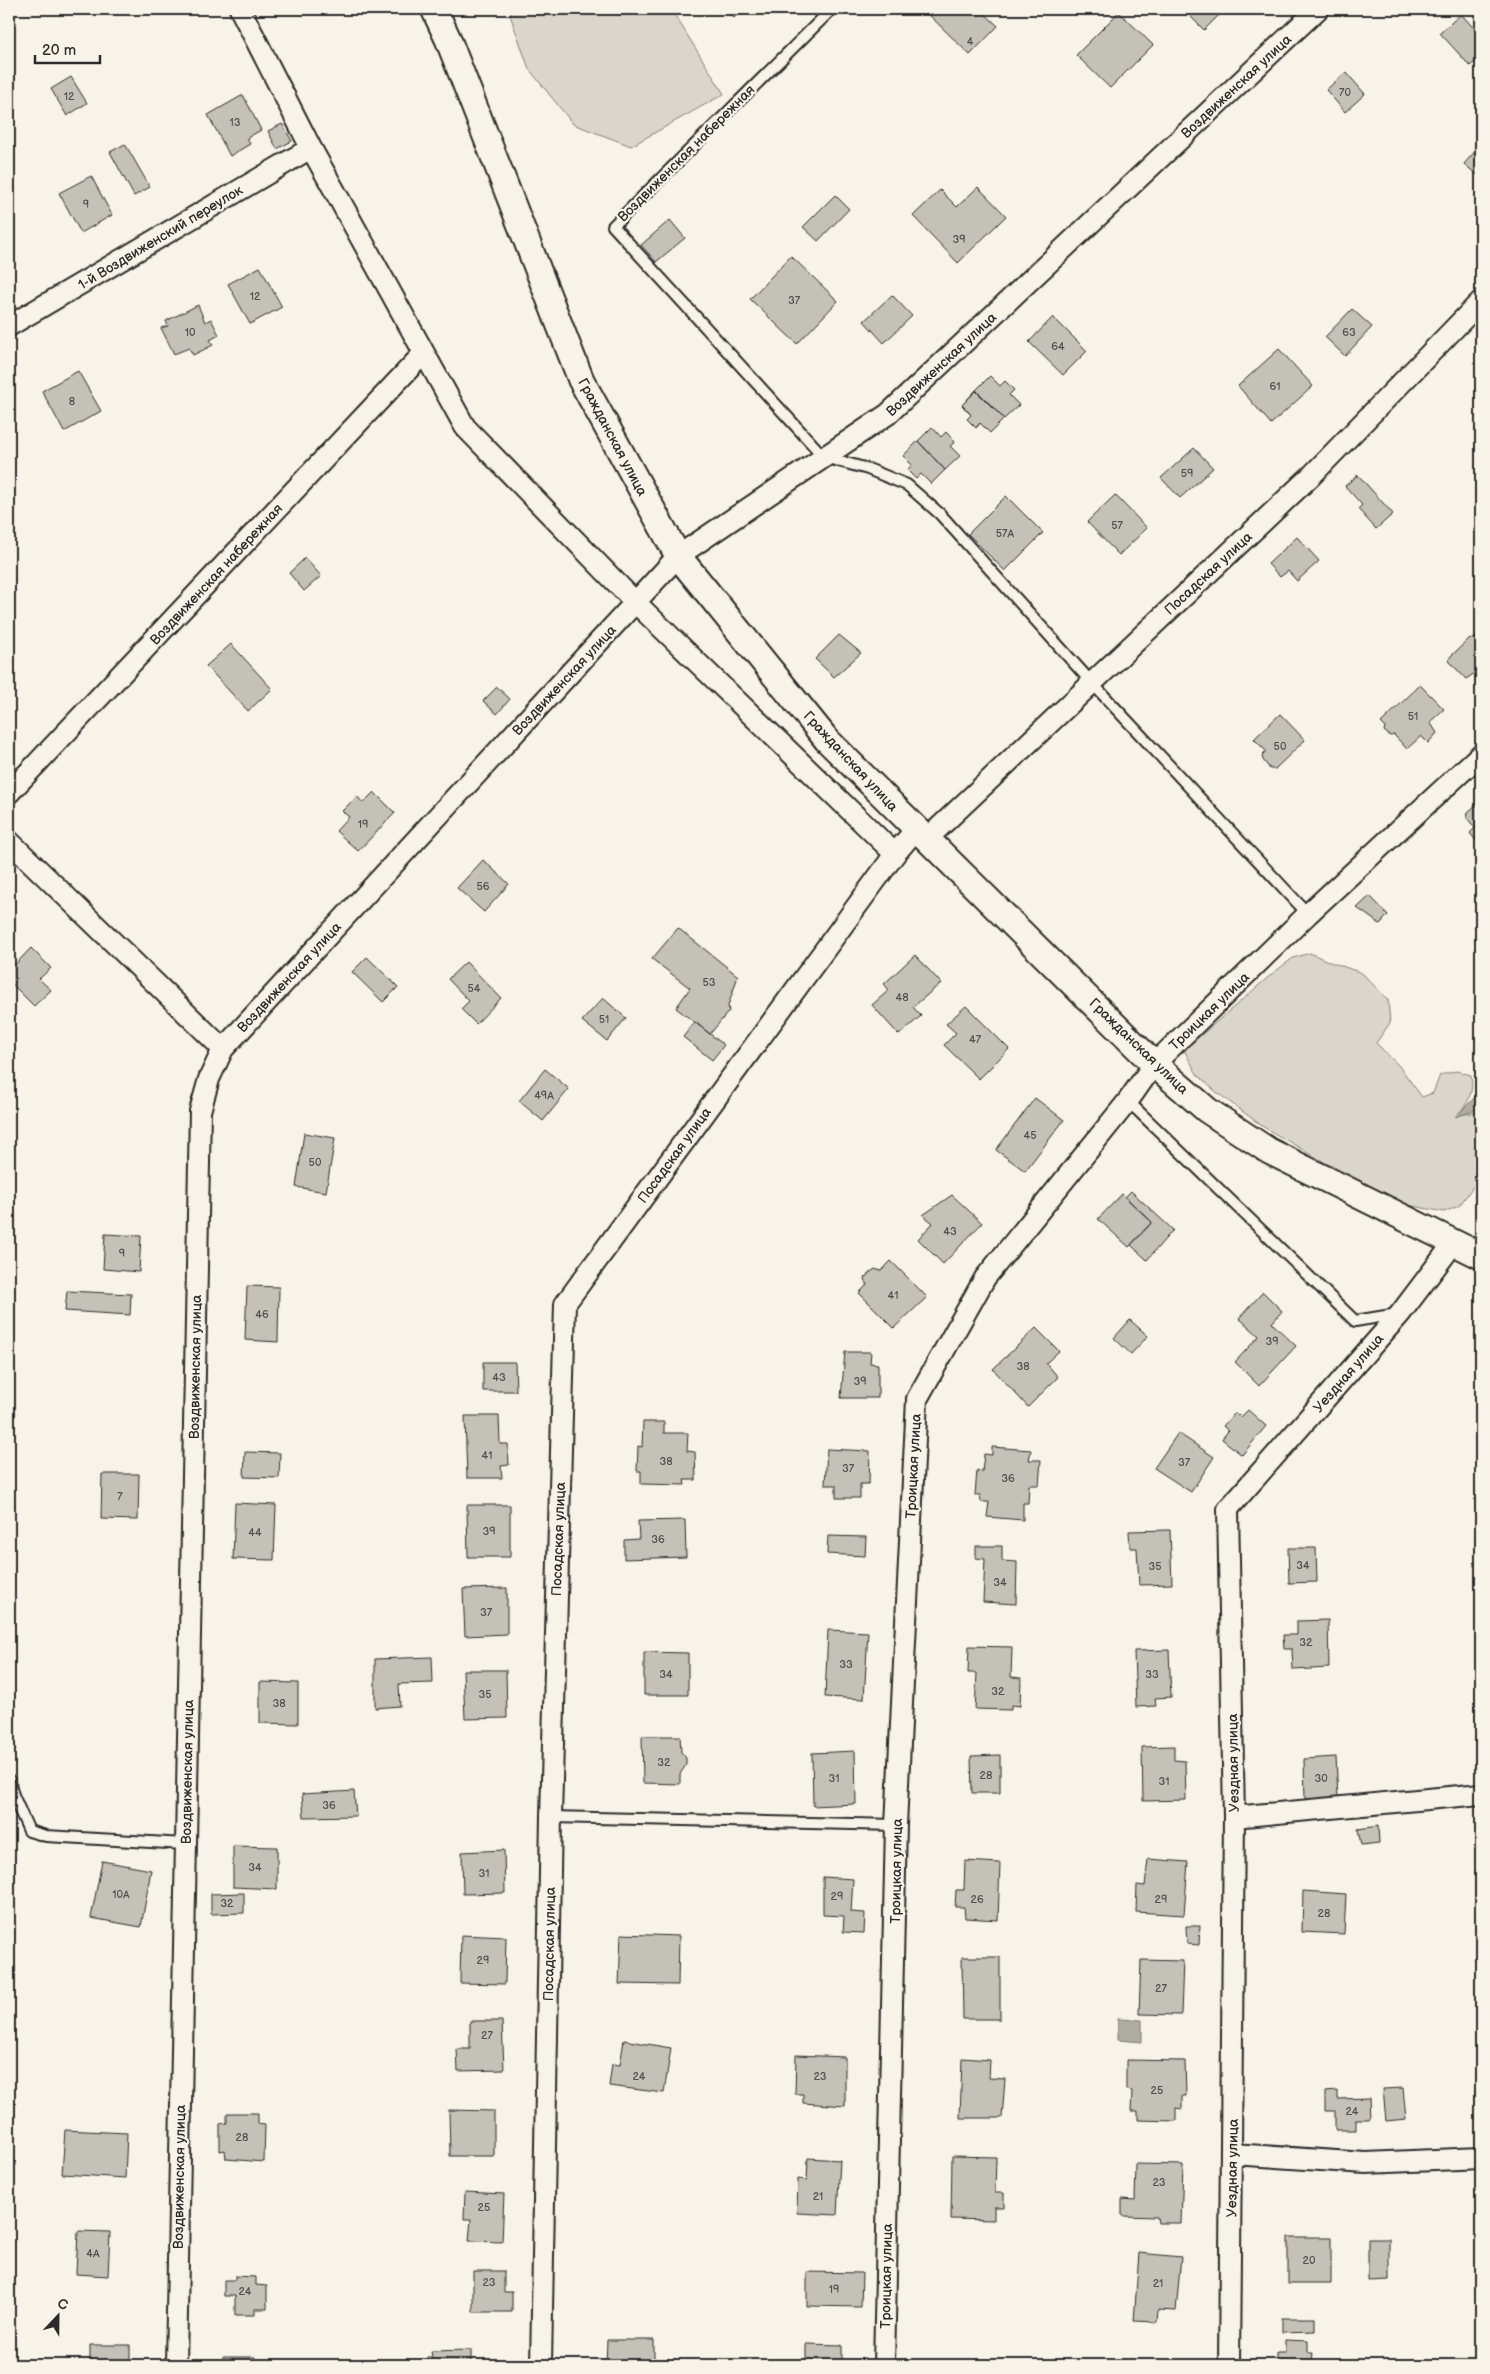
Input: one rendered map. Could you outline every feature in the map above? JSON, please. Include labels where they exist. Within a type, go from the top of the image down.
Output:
[{"type":"street","points":[[240,9],[311,148],[465,427],[636,603],[895,854]]},
{"type":"street","name":"Гражданская улица","points":[[434,9],[448,39],[581,380],[678,556],[827,740],[1154,1064],[1207,1110],[1269,1151],[1453,1244],[1481,1256]]},
{"type":"street","name":"Воздвиженская улица","points":[[176,2365],[200,1111],[209,1079],[223,1049],[678,556],[888,414],[1318,9]]},
{"type":"street","name":"1-й Воздвиженский переулок","points":[[9,326],[311,148]]},
{"type":"street","name":"Посадская улица","points":[[541,2365],[551,1817],[565,1304],[895,854],[922,833],[1092,683],[1312,475],[1481,301]]},
{"type":"street","name":"Воздвиженская набережная","points":[[9,793],[424,354]]},
{"type":"street","name":"Троицкая улица","points":[[884,2365],[896,1825],[917,1399],[985,1278],[1128,1101],[1154,1064],[1308,914],[1481,754]]},
{"type":"street","points":[[9,841],[223,1049]]},
{"type":"street","name":"Уездная улица","points":[[1229,2365],[1234,1817],[1228,1509],[1400,1314],[1453,1244]]},
{"type":"street","points":[[1234,1817],[1481,1794]]},
{"type":"street","points":[[1232,2154],[1366,2163],[1481,2158]]},
{"type":"lane","name":"Воздвиженская набережная","points":[[824,457],[613,226],[832,9]]},
{"type":"lane","points":[[824,457],[868,469],[907,485],[940,514],[1092,683],[1308,914]]},
{"type":"lane","points":[[1128,1101],[1355,1320],[1400,1314]]},
{"type":"lane","points":[[9,1780],[13,1796],[29,1831],[46,1836],[185,1844]]},
{"type":"lane","points":[[551,1817],[896,1825]]},
{"type":"shaded area","points":[[515,9],[671,9],[724,94],[631,146],[573,124],[529,69],[510,15]]},
{"type":"shaded area","points":[[1310,953],[1362,973],[1388,1000],[1390,1023],[1376,1043],[1399,1066],[1422,1097],[1433,1093],[1440,1075],[1457,1071],[1471,1075],[1471,1093],[1464,1107],[1456,1116],[1481,1111],[1481,1182],[1472,1188],[1459,1206],[1444,1212],[1408,1205],[1343,1173],[1262,1126],[1215,1091],[1197,1074],[1184,1050],[1272,974],[1293,958]]},
{"type":"shaded area","points":[[1481,1087],[1481,1108],[1455,1117],[1475,1097]]},
{"type":"shaded area","points":[[1118,2019],[1142,2020],[1142,2042],[1118,2040]]},
{"type":"building","points":[[725,9],[743,9],[734,18]]},
{"type":"building","points":[[923,9],[980,9],[998,26],[970,55]]},
{"type":"building","points":[[1189,9],[1225,9],[1204,30],[1186,12]]},
{"type":"building","points":[[1119,12],[1153,45],[1110,88],[1076,55]]},
{"type":"building","points":[[1461,14],[1481,36],[1481,57],[1470,66],[1440,33]]},
{"type":"building","points":[[1346,72],[1365,94],[1345,112],[1326,90]]},
{"type":"building","points":[[71,77],[87,103],[67,116],[51,89]]},
{"type":"building","points":[[243,95],[261,130],[247,138],[250,144],[230,156],[208,115]]},
{"type":"building","points":[[282,124],[292,141],[277,149],[268,131]]},
{"type":"building","points":[[125,144],[150,187],[134,196],[110,152]]},
{"type":"building","points":[[1478,148],[1481,151],[1481,178],[1464,164]]},
{"type":"building","points":[[91,176],[112,215],[81,233],[59,193]]},
{"type":"building","points":[[978,187],[1006,216],[958,263],[913,216],[940,190],[957,207]]},
{"type":"building","points":[[835,195],[849,209],[818,241],[803,227]]},
{"type":"building","points":[[670,220],[685,238],[656,262],[641,245]]},
{"type":"building","points":[[791,256],[838,301],[797,344],[750,299]]},
{"type":"building","points":[[260,267],[282,307],[250,324],[228,284]]},
{"type":"building","points":[[892,295],[912,316],[884,343],[864,321]]},
{"type":"building","points":[[198,305],[205,322],[211,319],[219,335],[210,340],[213,345],[193,355],[189,348],[174,354],[161,328],[168,326],[166,321]]},
{"type":"building","points":[[1352,309],[1372,327],[1345,356],[1325,337]]},
{"type":"building","points":[[1053,317],[1087,351],[1063,375],[1029,342]]},
{"type":"building","points":[[1279,349],[1313,386],[1271,424],[1238,386]]},
{"type":"building","points":[[78,371],[101,411],[64,432],[42,391]]},
{"type":"building","points":[[990,376],[1000,386],[1005,381],[1014,390],[1009,395],[1019,405],[1004,419],[976,390]]},
{"type":"building","points":[[976,390],[1004,419],[990,433],[980,423],[976,428],[967,419],[971,415],[962,405]]},
{"type":"building","points":[[976,391],[1004,419],[990,433],[980,423],[976,428],[967,419],[971,415],[962,405]]},
{"type":"building","points":[[932,427],[941,437],[946,432],[955,442],[950,446],[960,456],[945,470],[918,441]]},
{"type":"building","points":[[918,441],[945,470],[931,484],[921,474],[916,479],[907,470],[912,465],[903,456]]},
{"type":"building","points":[[1194,448],[1213,468],[1180,498],[1161,478]]},
{"type":"building","points":[[1358,475],[1393,514],[1376,529],[1358,509],[1362,505],[1345,486]]},
{"type":"building","points":[[1115,495],[1147,528],[1119,555],[1087,522]]},
{"type":"building","points":[[1006,496],[1043,533],[1005,571],[968,534]]},
{"type":"building","points":[[1297,537],[1319,561],[1297,581],[1288,571],[1280,577],[1268,564]]},
{"type":"building","points":[[305,558],[321,576],[304,591],[289,573]]},
{"type":"building","points":[[839,635],[861,653],[834,677],[815,659]]},
{"type":"building","points":[[1476,637],[1481,643],[1481,665],[1478,671],[1466,679],[1449,661],[1450,657],[1470,638]]},
{"type":"building","points":[[231,644],[272,689],[248,711],[206,666]]},
{"type":"building","points":[[1420,685],[1444,709],[1430,722],[1437,733],[1428,743],[1421,736],[1407,749],[1394,735],[1390,736],[1384,731],[1385,727],[1381,723]]},
{"type":"building","points":[[497,687],[510,699],[497,714],[483,701]]},
{"type":"building","points":[[1280,714],[1305,740],[1275,769],[1270,769],[1263,760],[1262,755],[1266,751],[1254,739]]},
{"type":"building","points":[[374,792],[395,813],[358,851],[336,831],[349,817],[342,811],[357,796],[363,803]]},
{"type":"building","points":[[1476,805],[1479,809],[1481,807],[1481,847],[1470,833],[1475,828],[1467,818],[1468,812]]},
{"type":"building","points":[[483,860],[509,884],[484,912],[457,888]]},
{"type":"building","points":[[1370,896],[1388,915],[1380,924],[1357,908]]},
{"type":"building","points":[[678,928],[738,976],[728,1006],[729,1011],[710,1034],[676,1008],[690,988],[652,959]]},
{"type":"building","points":[[31,948],[51,968],[39,979],[51,990],[34,1006],[9,981],[9,971]]},
{"type":"building","points":[[915,955],[941,983],[913,1007],[921,1016],[899,1035],[872,1005],[889,990],[884,984]]},
{"type":"building","points":[[367,957],[398,987],[383,1002],[352,972]]},
{"type":"building","points":[[466,962],[501,998],[476,1024],[461,1009],[469,1001],[448,979]]},
{"type":"building","points":[[603,998],[626,1018],[607,1041],[582,1021]]},
{"type":"building","points":[[966,1006],[1009,1049],[979,1079],[944,1045],[956,1033],[946,1024]]},
{"type":"building","points":[[695,1022],[724,1045],[712,1060],[683,1037]]},
{"type":"building","points":[[545,1069],[569,1089],[543,1121],[519,1101]]},
{"type":"building","points":[[1035,1098],[1064,1120],[1025,1171],[996,1150]]},
{"type":"building","points":[[304,1133],[335,1138],[326,1192],[296,1187]]},
{"type":"building","points":[[1131,1191],[1173,1230],[1147,1260],[1131,1245],[1152,1222],[1125,1197]]},
{"type":"building","points":[[1122,1194],[1152,1222],[1129,1247],[1098,1219]]},
{"type":"building","points":[[952,1195],[982,1223],[943,1264],[918,1239],[933,1223],[923,1215]]},
{"type":"building","points":[[105,1234],[141,1236],[139,1272],[103,1269]]},
{"type":"building","points":[[891,1261],[927,1297],[894,1328],[859,1293],[867,1285],[865,1278],[869,1273],[875,1269],[881,1271]]},
{"type":"building","points":[[247,1286],[279,1287],[278,1342],[245,1340]]},
{"type":"building","points":[[67,1291],[131,1294],[130,1315],[65,1311]]},
{"type":"building","points":[[1263,1292],[1282,1311],[1272,1323],[1296,1346],[1259,1386],[1235,1362],[1259,1336],[1239,1318]]},
{"type":"building","points":[[1130,1320],[1148,1336],[1131,1354],[1114,1338]]},
{"type":"building","points":[[1036,1328],[1059,1351],[1046,1363],[1058,1377],[1028,1407],[993,1369]]},
{"type":"building","points":[[845,1352],[871,1352],[870,1363],[878,1364],[878,1398],[841,1398]]},
{"type":"building","points":[[483,1362],[515,1362],[516,1391],[483,1391]]},
{"type":"building","points":[[1248,1410],[1266,1426],[1242,1455],[1222,1439],[1228,1431],[1223,1426],[1235,1413],[1241,1417]]},
{"type":"building","points":[[465,1416],[499,1416],[500,1444],[508,1444],[509,1465],[501,1466],[502,1478],[467,1478]]},
{"type":"building","points":[[643,1422],[664,1422],[664,1433],[688,1433],[687,1451],[695,1452],[696,1480],[684,1480],[685,1485],[641,1484],[641,1471],[637,1471],[638,1446],[642,1447]]},
{"type":"building","points":[[1178,1433],[1214,1457],[1191,1492],[1154,1468]]},
{"type":"building","points":[[992,1447],[1031,1450],[1029,1460],[1041,1460],[1039,1485],[1029,1485],[1028,1503],[1023,1503],[1023,1520],[987,1517],[989,1502],[981,1502],[980,1495],[975,1495],[977,1470],[982,1472],[984,1454],[992,1455]]},
{"type":"building","points":[[827,1449],[870,1451],[869,1484],[860,1484],[860,1498],[836,1498],[836,1485],[825,1485]]},
{"type":"building","points":[[245,1452],[280,1453],[279,1478],[244,1477]]},
{"type":"building","points":[[102,1474],[139,1474],[138,1520],[101,1519]]},
{"type":"building","points":[[235,1503],[276,1505],[274,1560],[233,1559]]},
{"type":"building","points":[[467,1505],[510,1505],[510,1557],[468,1557]]},
{"type":"building","points":[[685,1520],[686,1557],[624,1559],[624,1540],[639,1539],[638,1521]]},
{"type":"building","points":[[1170,1530],[1172,1584],[1139,1585],[1137,1548],[1130,1548],[1129,1531]]},
{"type":"building","points":[[828,1536],[866,1537],[865,1556],[827,1554]]},
{"type":"building","points":[[976,1546],[1002,1546],[1002,1561],[1017,1562],[1016,1604],[983,1602],[985,1559],[976,1558]]},
{"type":"building","points":[[1288,1548],[1316,1548],[1317,1582],[1289,1583]]},
{"type":"building","points":[[507,1588],[507,1634],[465,1636],[463,1589]]},
{"type":"building","points":[[1328,1620],[1329,1668],[1293,1670],[1292,1649],[1284,1649],[1283,1635],[1297,1635],[1297,1621]]},
{"type":"building","points":[[828,1630],[868,1632],[864,1699],[825,1697]]},
{"type":"building","points":[[969,1646],[1012,1647],[1011,1677],[1021,1678],[1020,1706],[1011,1705],[1011,1710],[975,1709],[977,1673],[968,1673]]},
{"type":"building","points":[[1169,1650],[1171,1697],[1155,1698],[1156,1706],[1136,1707],[1134,1651]]},
{"type":"building","points":[[644,1652],[688,1653],[688,1695],[644,1695]]},
{"type":"building","points":[[432,1657],[433,1683],[399,1684],[400,1706],[375,1708],[375,1659]]},
{"type":"building","points":[[463,1670],[506,1670],[507,1718],[465,1719]]},
{"type":"building","points":[[260,1682],[298,1683],[298,1724],[260,1723]]},
{"type":"building","points":[[642,1736],[680,1736],[681,1752],[686,1758],[686,1765],[680,1774],[680,1784],[643,1783]]},
{"type":"building","points":[[1174,1746],[1174,1760],[1185,1761],[1186,1800],[1143,1801],[1142,1747]]},
{"type":"building","points":[[855,1751],[856,1804],[813,1806],[812,1753]]},
{"type":"building","points":[[1000,1755],[1000,1793],[972,1793],[971,1756]]},
{"type":"building","points":[[1336,1757],[1338,1798],[1305,1799],[1304,1759]]},
{"type":"building","points":[[354,1791],[356,1816],[304,1817],[302,1794]]},
{"type":"building","points":[[1378,1826],[1379,1843],[1361,1845],[1358,1829]]},
{"type":"building","points":[[233,1846],[277,1847],[277,1889],[233,1887]]},
{"type":"building","points":[[504,1850],[505,1893],[463,1894],[462,1852]]},
{"type":"building","points":[[1148,1859],[1188,1862],[1184,1915],[1136,1912],[1137,1885],[1145,1886]]},
{"type":"building","points":[[102,1861],[151,1870],[141,1927],[91,1918]]},
{"type":"building","points":[[965,1861],[1000,1863],[998,1920],[965,1918],[964,1907],[955,1907],[956,1890],[964,1890]]},
{"type":"building","points":[[823,1877],[853,1879],[851,1912],[865,1913],[864,1933],[843,1932],[844,1916],[823,1915]]},
{"type":"building","points":[[1303,1891],[1346,1894],[1344,1934],[1302,1932]]},
{"type":"building","points":[[244,1893],[244,1913],[211,1914],[211,1894]]},
{"type":"building","points":[[1186,1926],[1200,1926],[1199,1945],[1187,1944]]},
{"type":"building","points":[[621,1934],[679,1936],[678,1985],[619,1984]]},
{"type":"building","points":[[461,1935],[506,1937],[505,1984],[460,1983]]},
{"type":"building","points":[[962,1957],[1000,1957],[1000,2019],[963,2019]]},
{"type":"building","points":[[1141,1960],[1183,1961],[1181,2015],[1139,2014]]},
{"type":"building","points":[[470,2021],[502,2021],[504,2070],[458,2071],[457,2049],[470,2049]]},
{"type":"building","points":[[624,2040],[671,2048],[664,2093],[609,2086],[612,2064],[620,2065]]},
{"type":"building","points":[[796,2055],[845,2057],[845,2106],[803,2103],[803,2094],[795,2094]]},
{"type":"building","points":[[962,2058],[990,2060],[989,2078],[1005,2079],[1002,2118],[960,2118]]},
{"type":"building","points":[[1126,2060],[1185,2061],[1186,2096],[1182,2096],[1182,2109],[1176,2108],[1176,2121],[1138,2120],[1138,2111],[1131,2111],[1132,2091],[1126,2090]]},
{"type":"building","points":[[1403,2088],[1406,2119],[1386,2121],[1383,2089]]},
{"type":"building","points":[[1338,2091],[1338,2099],[1369,2098],[1370,2119],[1356,2119],[1356,2130],[1335,2130],[1335,2111],[1325,2111],[1325,2092]]},
{"type":"building","points":[[449,2110],[494,2111],[494,2156],[450,2156]]},
{"type":"building","points":[[227,2113],[258,2113],[258,2124],[265,2125],[264,2162],[226,2159],[225,2150],[220,2151],[220,2124],[227,2123]]},
{"type":"building","points":[[65,2130],[127,2133],[125,2178],[62,2174]]},
{"type":"building","points":[[952,2156],[996,2157],[995,2193],[1004,2193],[1004,2207],[994,2207],[994,2220],[951,2219]]},
{"type":"building","points":[[808,2158],[840,2160],[837,2215],[797,2213],[798,2179],[807,2180]]},
{"type":"building","points":[[1136,2164],[1183,2165],[1181,2223],[1158,2223],[1157,2217],[1122,2216],[1122,2199],[1135,2200]]},
{"type":"building","points":[[465,2192],[504,2194],[502,2242],[469,2241],[471,2219],[464,2219]]},
{"type":"building","points":[[78,2231],[110,2232],[108,2276],[76,2274]]},
{"type":"building","points":[[1288,2237],[1331,2237],[1331,2284],[1288,2284]]},
{"type":"building","points":[[1368,2239],[1389,2239],[1389,2280],[1368,2281]]},
{"type":"building","points":[[1139,2253],[1181,2257],[1176,2311],[1158,2310],[1157,2322],[1134,2321]]},
{"type":"building","points":[[473,2271],[504,2271],[504,2292],[512,2292],[512,2312],[473,2312]]},
{"type":"building","points":[[807,2272],[862,2273],[861,2307],[807,2306]]},
{"type":"building","points":[[235,2276],[256,2277],[256,2285],[267,2286],[267,2309],[255,2309],[255,2315],[235,2315],[235,2296],[224,2296],[224,2280],[235,2280]]},
{"type":"building","points":[[1282,2318],[1315,2318],[1315,2331],[1282,2332]]},
{"type":"building","points":[[607,2340],[654,2340],[654,2365],[606,2365]]},
{"type":"building","points":[[1285,2340],[1308,2341],[1308,2352],[1314,2352],[1313,2365],[1277,2365],[1277,2353],[1285,2353]]},
{"type":"building","points":[[806,2344],[842,2345],[842,2365],[806,2365]]},
{"type":"building","points":[[90,2345],[130,2345],[130,2365],[90,2365]]},
{"type":"building","points":[[471,2350],[471,2365],[427,2365],[427,2357],[432,2357],[431,2351]]},
{"type":"building","points":[[223,2357],[255,2357],[255,2365],[223,2365]]}]
